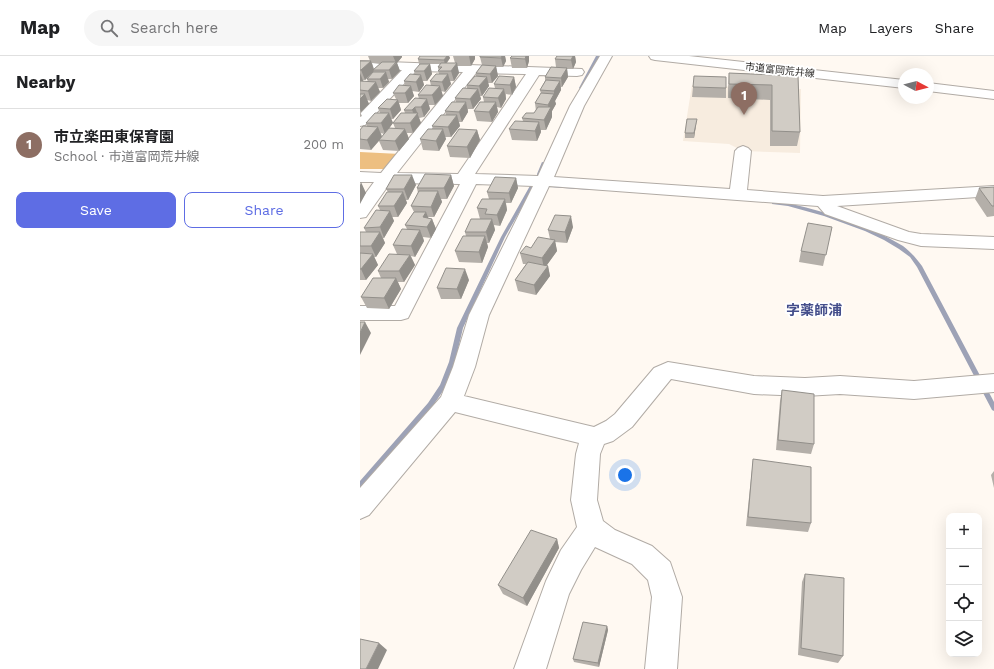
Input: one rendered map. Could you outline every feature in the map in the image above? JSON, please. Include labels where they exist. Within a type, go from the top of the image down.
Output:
[{"type":"street","points":[[360,507],[450,402],[464,367],[473,315],[543,181],[577,106],[606,56]]},
{"type":"street","name":"市道富岡荒井線","points":[[655,56],[898,83]]},
{"type":"street","points":[[360,65],[577,72]]},
{"type":"street","points":[[360,122],[412,67]]},
{"type":"street","points":[[360,213],[385,178],[472,69]]},
{"type":"street","points":[[360,313],[401,313],[467,178],[535,71]]},
{"type":"street","points":[[934,88],[994,94]]},
{"type":"street","points":[[738,194],[744,151]]},
{"type":"street","points":[[360,177],[467,178],[543,181],[823,201],[994,191]]},
{"type":"street","points":[[823,201],[831,210],[904,236],[920,240],[994,243]]},
{"type":"street","points":[[450,402],[594,437],[605,435],[624,420],[662,374],[668,370],[754,385],[805,387],[840,385],[914,390],[985,384]]},
{"type":"street","points":[[594,437],[588,454],[584,500],[591,529],[606,540],[624,546],[642,555],[660,572],[667,596],[660,669]]},
{"type":"street","points":[[530,669],[556,590],[571,560],[591,529]]},
{"type":"shaded area","points":[[692,85],[801,89],[800,153],[743,151],[729,144],[683,141]]},
{"type":"shaded area","points":[[360,152],[400,154],[385,169],[360,169]]},
{"type":"building","points":[[420,56],[447,56],[444,60],[418,59]]},
{"type":"building","points":[[480,56],[502,56],[501,58]]},
{"type":"building","points":[[512,56],[526,56],[525,59],[510,58]]},
{"type":"building","points":[[557,56],[573,56],[571,60],[555,59]]},
{"type":"building","points":[[360,61],[371,61],[360,70]]},
{"type":"building","points":[[382,62],[396,62],[389,70],[373,70]]},
{"type":"building","points":[[441,63],[457,63],[451,71],[438,71],[442,67],[438,67]]},
{"type":"building","points":[[420,64],[430,64],[424,71],[414,71]]},
{"type":"building","points":[[482,65],[496,66],[490,74],[476,73]]},
{"type":"building","points":[[551,67],[567,68],[561,78],[545,77]]},
{"type":"building","points":[[373,72],[386,72],[380,79],[367,79]]},
{"type":"building","points":[[729,73],[798,76],[800,132],[772,131],[772,85],[729,84]]},
{"type":"building","points":[[410,74],[421,75],[416,82],[404,81]]},
{"type":"building","points":[[436,74],[448,74],[442,82],[430,81]]},
{"type":"building","points":[[475,76],[487,77],[479,86],[467,85]]},
{"type":"building","points":[[499,76],[514,77],[510,85],[494,84]]},
{"type":"building","points":[[694,76],[726,77],[726,88],[693,87]]},
{"type":"building","points":[[546,80],[560,81],[554,91],[540,90]]},
{"type":"building","points":[[360,81],[376,82],[368,91],[360,90]]},
{"type":"building","points":[[399,85],[411,86],[405,93],[393,93]]},
{"type":"building","points":[[426,85],[440,86],[432,95],[418,95]]},
{"type":"building","points":[[463,88],[478,89],[470,99],[455,98]]},
{"type":"building","points":[[489,88],[504,89],[498,98],[483,97]]},
{"type":"building","points":[[541,93],[554,94],[548,105],[535,103]]},
{"type":"building","points":[[360,94],[365,94],[360,99]]},
{"type":"building","points":[[415,98],[427,99],[421,107],[415,107],[412,110],[404,110]]},
{"type":"building","points":[[387,99],[398,100],[390,109],[378,108]]},
{"type":"building","points":[[452,102],[466,102],[459,112],[445,111]]},
{"type":"building","points":[[480,102],[496,102],[489,112],[474,111]]},
{"type":"building","points":[[538,107],[551,107],[544,120],[522,118],[526,113],[534,113]]},
{"type":"building","points":[[375,113],[389,113],[381,123],[366,123]]},
{"type":"building","points":[[401,113],[418,113],[410,123],[393,123]]},
{"type":"building","points":[[441,115],[457,115],[448,127],[432,126]]},
{"type":"building","points":[[687,119],[697,119],[694,133],[685,133]]},
{"type":"building","points":[[515,121],[539,122],[535,131],[509,129]]},
{"type":"building","points":[[363,126],[378,127],[367,140],[360,139],[360,130]]},
{"type":"building","points":[[389,128],[405,129],[395,141],[379,140]]},
{"type":"building","points":[[428,129],[443,129],[436,141],[420,139]]},
{"type":"building","points":[[459,129],[477,130],[467,147],[447,146]]},
{"type":"building","points":[[425,174],[451,175],[444,188],[417,188]]},
{"type":"building","points":[[394,175],[412,175],[404,189],[386,189]]},
{"type":"building","points":[[495,177],[516,178],[509,193],[487,192]]},
{"type":"building","points":[[994,187],[994,206],[992,206],[979,188]]},
{"type":"building","points":[[419,191],[438,191],[431,207],[411,206]]},
{"type":"building","points":[[387,192],[403,192],[394,206],[378,206]]},
{"type":"building","points":[[482,199],[505,199],[497,215],[485,214],[487,209],[477,208]]},
{"type":"building","points":[[376,210],[390,211],[380,227],[364,228]]},
{"type":"building","points":[[414,212],[426,212],[423,217],[432,219],[427,227],[405,225]]},
{"type":"building","points":[[555,215],[571,216],[565,232],[548,230]]},
{"type":"building","points":[[471,219],[492,219],[486,232],[465,232]]},
{"type":"building","points":[[808,223],[832,227],[826,255],[801,251]]},
{"type":"building","points":[[402,229],[420,230],[411,246],[393,245]]},
{"type":"building","points":[[360,232],[380,232],[371,246],[360,246]]},
{"type":"building","points":[[463,236],[485,236],[479,252],[455,251]]},
{"type":"building","points":[[538,237],[555,240],[542,258],[520,253],[526,246],[531,248]]},
{"type":"building","points":[[360,253],[373,254],[361,269],[360,269]]},
{"type":"building","points":[[389,254],[410,255],[399,271],[378,271]]},
{"type":"building","points":[[528,262],[548,266],[534,285],[515,280]]},
{"type":"building","points":[[446,268],[465,269],[457,289],[437,288]]},
{"type":"building","points":[[373,278],[396,278],[384,298],[361,297]]},
{"type":"building","points":[[360,322],[365,322],[360,333]]},
{"type":"building","points":[[782,390],[814,394],[814,444],[778,440]]},
{"type":"building","points":[[753,459],[811,467],[811,523],[748,517]]},
{"type":"building","points":[[531,530],[557,539],[523,598],[498,585]]},
{"type":"building","points":[[805,574],[844,578],[843,656],[801,648]]},
{"type":"building","points":[[583,622],[607,626],[598,663],[573,659]]},
{"type":"building","points":[[360,639],[379,643],[366,669],[360,669]]},
{"type":"waterway","points":[[581,88],[598,56]]},
{"type":"waterway","points":[[539,174],[544,163]]},
{"type":"waterway","points":[[360,486],[430,405],[443,386],[452,362],[460,328],[503,237],[533,185]]},
{"type":"waterway","points":[[549,186],[591,189]]},
{"type":"waterway","points":[[774,203],[805,209],[867,230],[901,247],[912,256],[919,266],[994,408]]},
{"type":"place","name":"市立楽田東保育園","points":[[744,115]]},
{"type":"district","name":"字薬師浦","points":[[814,310]]}]
